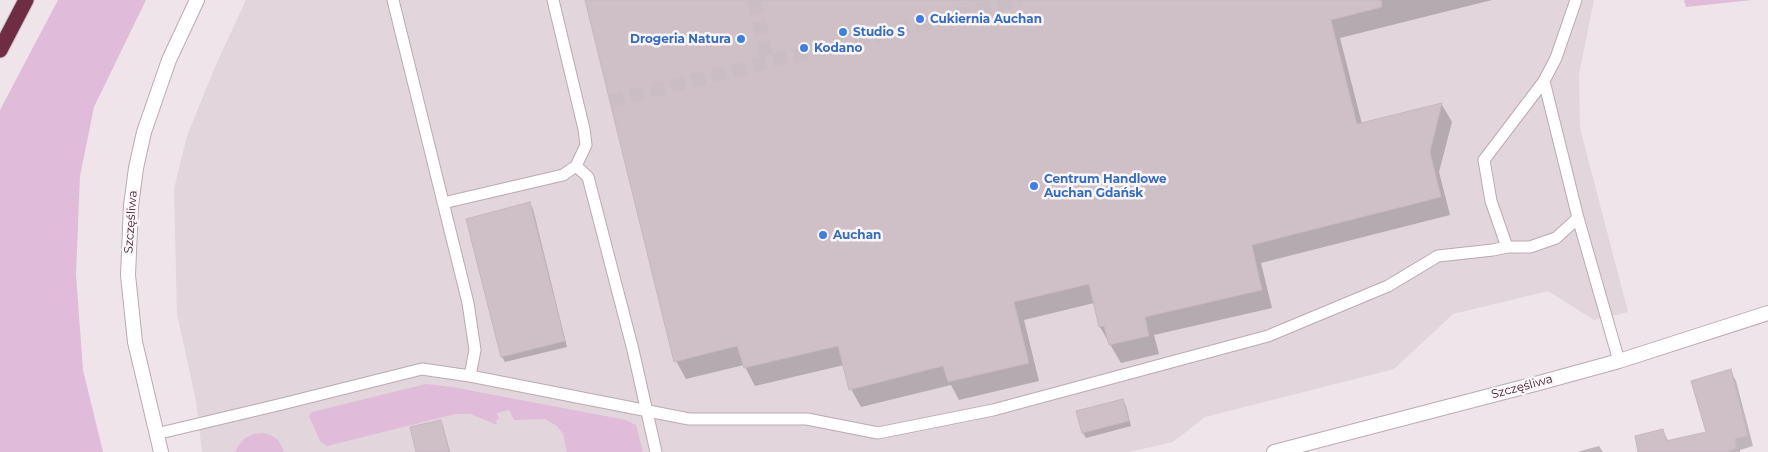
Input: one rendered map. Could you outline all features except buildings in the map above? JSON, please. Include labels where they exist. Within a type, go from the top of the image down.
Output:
[{"type":"highway","points":[[0,50],[26,0]]},
{"type":"street","name":"Szczęśliwa","points":[[161,452],[135,342],[128,275],[131,206],[136,168],[144,132],[169,60],[197,0]]},
{"type":"street","name":"Szczęśliwa","points":[[1274,452],[1619,361],[1768,313]]},
{"type":"lane","points":[[393,0],[468,303],[475,350],[470,376]]},
{"type":"lane","points":[[442,203],[562,174],[576,166],[586,144],[553,0]]},
{"type":"lane","points":[[1507,247],[1491,201],[1484,160],[1544,81],[1556,58],[1576,0]]},
{"type":"lane","points":[[1544,81],[1578,218],[1619,361]]},
{"type":"lane","points":[[576,166],[588,177],[633,350],[656,452]]},
{"type":"lane","points":[[156,434],[422,369],[470,376],[689,419],[807,419],[878,433],[993,410],[1268,336],[1388,286],[1438,256],[1507,247],[1530,247],[1556,238],[1578,218]]},
{"type":"shaded area","points":[[58,0],[146,0],[94,107],[80,176],[76,274],[83,370],[103,452],[0,452],[0,110]]},
{"type":"shaded area","points":[[246,0],[1594,0],[1579,74],[1580,128],[1628,312],[1594,320],[1548,291],[1453,314],[1394,369],[1205,417],[1173,442],[1129,452],[202,452],[196,401],[177,314],[174,189],[187,136],[215,67]]},
{"type":"shaded area","points":[[1684,0],[1752,0],[1686,7]]},
{"type":"shaded area","points":[[426,384],[452,387],[626,420],[636,425],[643,452],[567,452],[563,434],[557,426],[545,419],[514,420],[509,410],[497,413],[499,419],[496,420],[497,425],[470,414],[455,414],[327,446],[320,441],[309,416],[312,412]]},
{"type":"shaded area","points":[[262,433],[271,435],[279,441],[284,452],[235,452],[245,438]]},
{"type":"tunnel","points":[[754,0],[768,62]]},
{"type":"tunnel","points":[[610,101],[1019,0]]},
{"type":"place","name":"Cukiernia Auchan","points":[[920,19]]},
{"type":"place","name":"Studio S","points":[[843,32]]},
{"type":"place","name":"Drogeria Natura","points":[[741,39]]},
{"type":"place","name":"Kodano","points":[[804,48]]},
{"type":"place","name":"Centrum Handlowe Auchan Gdańsk","points":[[1034,186]]},
{"type":"place","name":"Auchan","points":[[823,235]]}]
